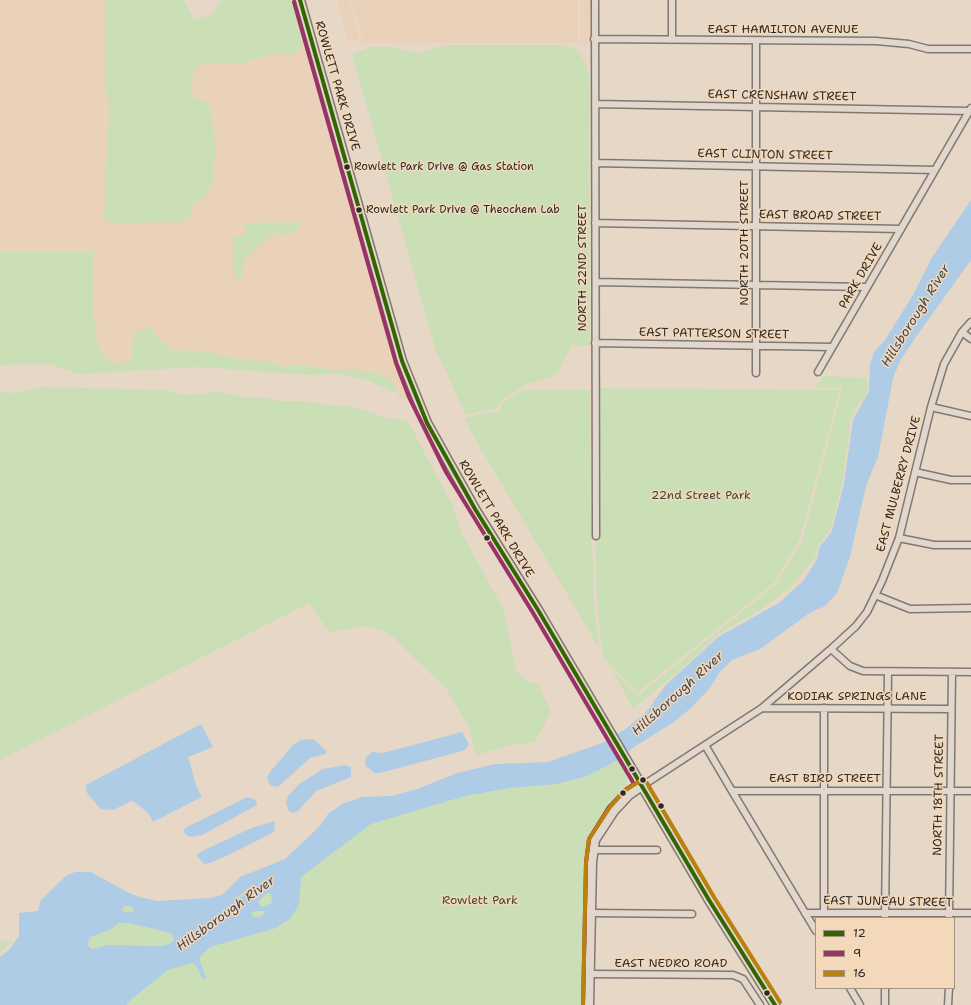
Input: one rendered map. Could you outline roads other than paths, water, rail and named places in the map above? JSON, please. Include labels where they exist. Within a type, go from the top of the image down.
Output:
[{"type":"street","name":"ROWLETT PARK DRIVE","points":[[300,0],[402,361],[414,394],[451,469],[610,730],[709,900],[774,1005]]},
{"type":"street","name":"NORTH 22ND STREET","points":[[595,0],[594,223],[596,282],[596,536]]},
{"type":"street","points":[[672,0],[672,40]]},
{"type":"street","name":"EAST HAMILTON AVENUE","points":[[594,39],[876,41],[909,44],[928,49],[971,49]]},
{"type":"street","name":"NORTH 20TH STREET","points":[[756,41],[756,372]]},
{"type":"street","name":"EAST CRENSHAW STREET","points":[[595,104],[970,110]]},
{"type":"street","name":"PARK DRIVE","points":[[818,372],[970,110]]},
{"type":"street","name":"EAST CLINTON STREET","points":[[595,163],[935,170]]},
{"type":"street","name":"EAST BROAD STREET","points":[[594,223],[901,229]]},
{"type":"street","points":[[596,282],[866,288]]},
{"type":"street","name":"EAST MULBERRY DRIVE","points":[[642,786],[762,708],[831,649],[856,626],[867,612],[899,538],[931,407],[944,364],[962,332],[971,322]]},
{"type":"street","points":[[962,332],[971,339]]},
{"type":"street","name":"EAST PATTERSON STREET","points":[[596,343],[832,347]]},
{"type":"street","points":[[931,407],[971,416]]},
{"type":"street","points":[[915,472],[951,480],[971,480]]},
{"type":"street","points":[[899,538],[934,545],[971,545]]},
{"type":"street","points":[[875,595],[910,609],[971,608]]},
{"type":"street","points":[[831,649],[850,666],[863,671],[971,672]]},
{"type":"street","points":[[885,915],[888,672]]},
{"type":"street","name":"NORTH 18TH STREET","points":[[949,916],[952,672]]},
{"type":"street","name":"KODIAK SPRINGS LANE","points":[[762,708],[951,708]]},
{"type":"street","points":[[824,708],[824,912]]},
{"type":"street","points":[[705,745],[815,929]]},
{"type":"street","points":[[589,1005],[593,850],[595,840],[614,811],[630,795],[642,786]]},
{"type":"street","name":"EAST BIRD STREET","points":[[732,790],[971,791]]},
{"type":"street","points":[[593,850],[657,850]]},
{"type":"street","name":"EAST JUNEAU STREET","points":[[805,913],[824,912],[949,916],[971,913]]},
{"type":"street","points":[[591,913],[692,914]]},
{"type":"street","name":"EAST NEDRO ROAD","points":[[590,974],[734,975],[743,979],[760,1005]]},
{"type":"street","points":[[851,989],[860,1005]]},
{"type":"street","points":[[885,989],[885,1005]]},
{"type":"street","points":[[948,989],[948,1005]]},
{"type":"water","points":[[971,200],[971,260],[901,359],[893,378],[878,457],[866,486],[850,557],[837,593],[825,606],[811,612],[760,649],[732,660],[719,673],[710,688],[691,708],[674,722],[634,747],[618,760],[587,776],[558,784],[510,788],[465,796],[371,824],[301,877],[299,904],[291,918],[276,928],[210,947],[199,958],[206,978],[203,980],[196,965],[192,963],[168,970],[127,1003],[127,1005],[0,1005],[0,957],[10,949],[19,936],[19,913],[38,911],[40,901],[66,876],[75,872],[91,872],[127,892],[139,897],[158,901],[210,898],[222,895],[240,877],[285,859],[320,826],[328,814],[342,804],[362,797],[392,796],[417,789],[457,773],[495,764],[548,762],[605,742],[627,728],[647,711],[665,686],[718,637],[779,603],[804,580],[817,559],[819,548],[832,531],[844,484],[853,420],[869,391],[870,364],[874,352],[885,340],[913,295],[931,259]],"holes":[[[251,886],[255,886],[256,894],[248,901],[239,902],[238,897]],[[267,893],[271,894],[272,903],[263,907],[260,906],[259,901]],[[125,905],[133,908],[133,912],[127,913],[122,910]],[[255,911],[265,912],[260,917],[253,917],[251,913]],[[118,923],[128,923],[171,933],[174,939],[170,944],[162,946],[108,945],[92,949],[89,947],[88,942],[91,937],[113,928]]]},
{"type":"water","points":[[201,724],[213,747],[188,757],[197,788],[202,797],[153,822],[148,813],[136,803],[131,801],[113,810],[101,809],[87,793],[86,785]]},
{"type":"water","points":[[462,732],[469,744],[467,748],[462,751],[380,773],[374,773],[366,766],[366,757],[373,752],[383,753]]},
{"type":"water","points":[[314,739],[327,752],[325,754],[310,758],[279,786],[275,787],[270,785],[267,777],[293,745],[301,740]]},
{"type":"water","points":[[345,765],[351,767],[351,777],[316,791],[298,811],[293,813],[289,811],[286,803],[288,796],[299,784],[323,769]]},
{"type":"water","points":[[247,797],[256,800],[257,805],[202,835],[190,837],[183,831],[187,827]]},
{"type":"water","points":[[275,821],[274,832],[233,853],[204,864],[197,856],[206,849],[254,827]]},
{"type":"waterway","name":"Hillsborough River","points":[[232,909],[267,886]]},
{"type":"place","name":"Rowlett Park Drive @ Gas Station","points":[[347,167]]},
{"type":"place","name":"Rowlett Park Drive @ Theochem Lab","points":[[359,210]]},
{"type":"park label","name":"22nd Street Park","points":[[701,496]]},
{"type":"park label","name":"Rowlett Park","points":[[480,901]]}]
